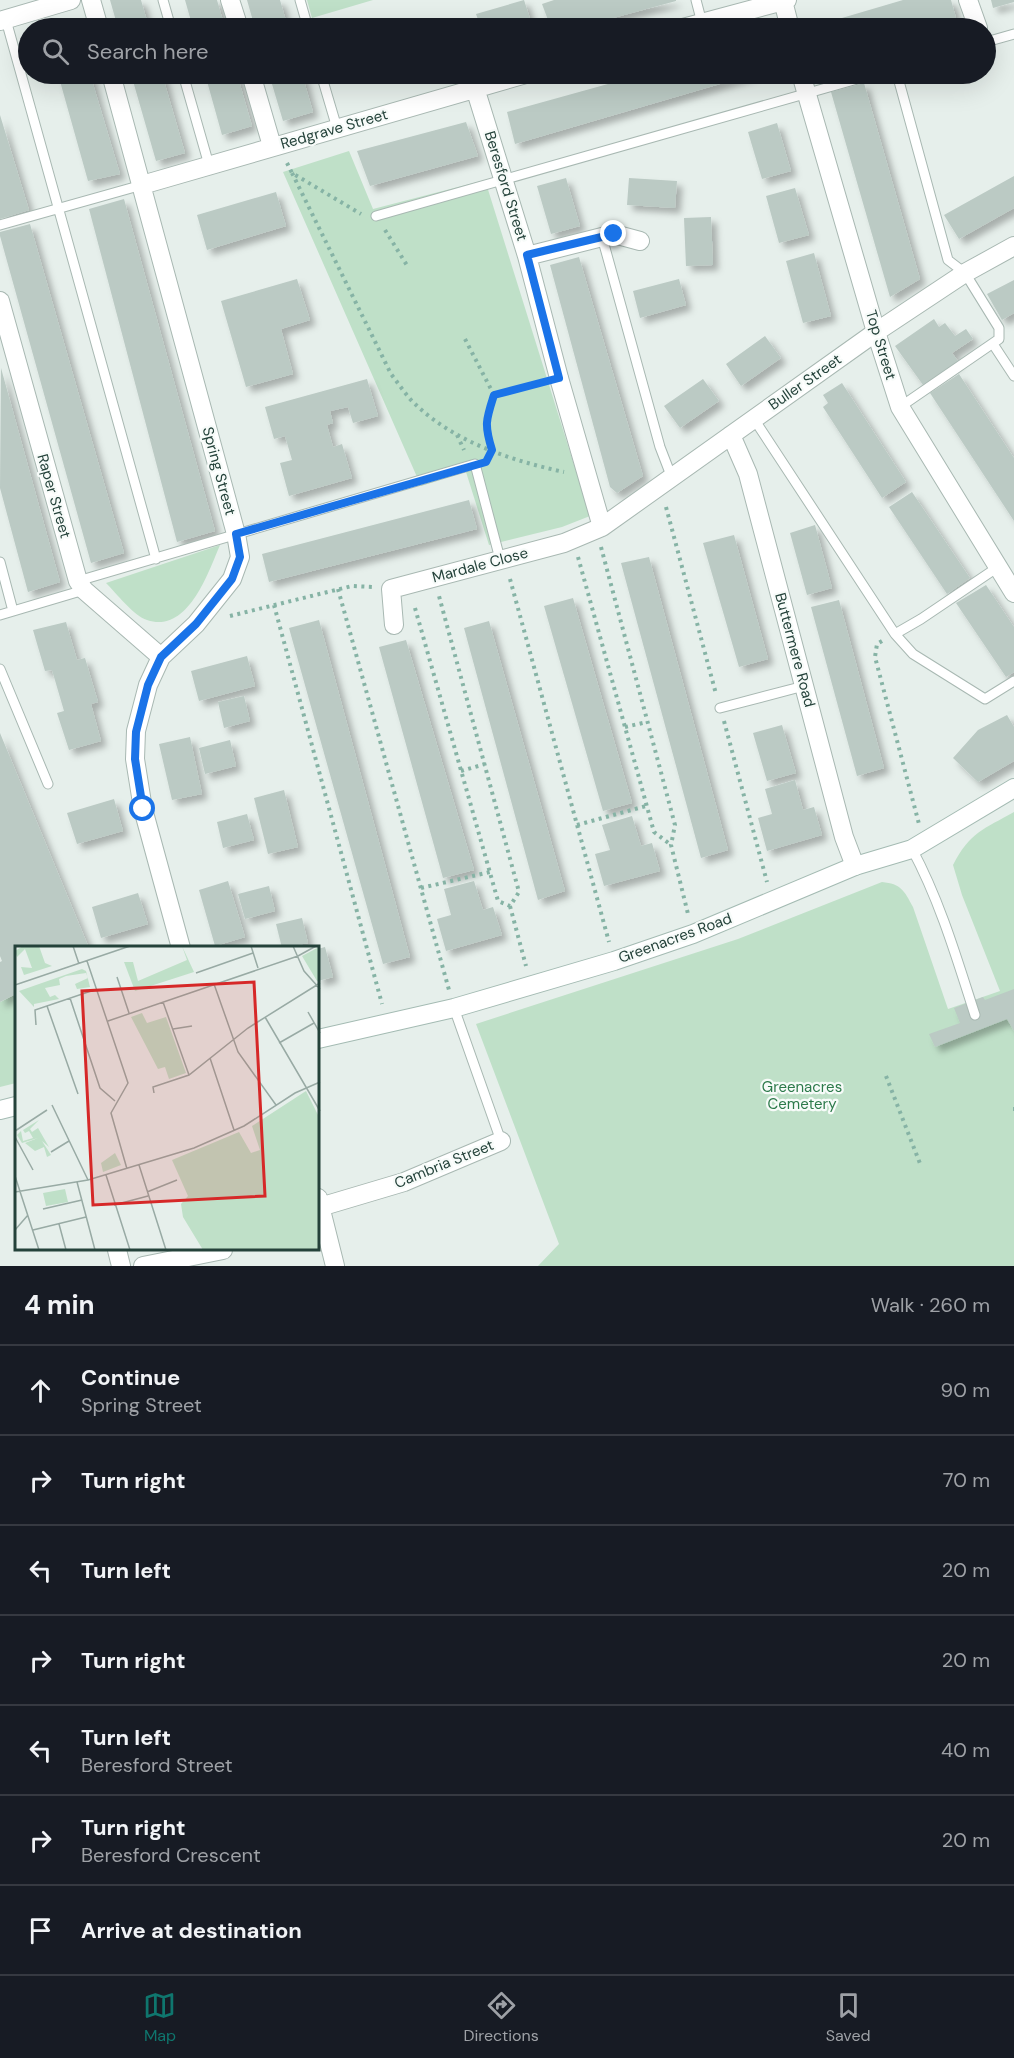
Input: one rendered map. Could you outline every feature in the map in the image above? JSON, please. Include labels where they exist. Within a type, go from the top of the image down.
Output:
[{"type":"street","points":[[3,21],[71,0]]},
{"type":"street","points":[[91,0],[96,18]]},
{"type":"street","points":[[230,0],[235,18]]},
{"type":"street","points":[[968,0],[974,18]]},
{"type":"street","points":[[721,18],[785,1],[788,18]]},
{"type":"street","name":"Spring Street","points":[[114,84],[236,534],[240,557],[232,579],[196,624],[161,657],[141,705],[136,732],[135,759],[143,809],[180,946]]},
{"type":"street","points":[[255,84],[276,145]]},
{"type":"street","name":"Redgrave Street","points":[[142,184],[490,84]]},
{"type":"street","name":"Top Street","points":[[804,84],[900,407],[1014,593]]},
{"type":"street","name":"Beresford Street","points":[[475,88],[527,255],[599,528]]},
{"type":"street","points":[[527,255],[614,234],[640,241]]},
{"type":"street","name":"Buller Street","points":[[599,528],[876,332],[965,273],[1014,246]]},
{"type":"street","name":"Raper Street","points":[[0,302],[5,336],[81,585]]},
{"type":"street","name":"Buttermere Road","points":[[731,435],[748,474],[844,837],[855,866]]},
{"type":"street","name":"Mardale Close","points":[[390,589],[573,539],[599,528]]},
{"type":"street","points":[[81,585],[161,657]]},
{"type":"street","points":[[390,589],[394,625]]},
{"type":"street","name":"Greenacres Road","points":[[320,1039],[454,1008],[614,961],[693,934],[855,866],[918,845],[1014,788]]},
{"type":"street","points":[[0,1110],[15,1106]]},
{"type":"street","name":"Cambria Street","points":[[320,1202],[404,1182],[501,1141]]},
{"type":"street","points":[[320,1211],[322,1229],[335,1266]]},
{"type":"street","points":[[117,1251],[121,1266]]},
{"type":"street","points":[[143,1266],[218,1251]]},
{"type":"lane","points":[[163,0],[168,18]]},
{"type":"lane","points":[[300,0],[305,18]]},
{"type":"lane","points":[[696,0],[701,18]]},
{"type":"lane","points":[[3,21],[18,72]]},
{"type":"lane","points":[[996,39],[1014,34]]},
{"type":"lane","points":[[22,84],[156,559]]},
{"type":"lane","points":[[186,84],[209,165]]},
{"type":"lane","points":[[324,84],[337,128]]},
{"type":"lane","points":[[376,216],[839,84]]},
{"type":"lane","points":[[900,84],[948,260],[965,273],[999,328],[999,339],[993,344],[900,407]]},
{"type":"lane","points":[[0,225],[142,184]]},
{"type":"lane","points":[[602,237],[660,447],[672,478]]},
{"type":"lane","points":[[993,344],[1014,376]]},
{"type":"lane","points":[[754,419],[895,634],[913,654],[985,699],[1014,681]]},
{"type":"lane","points":[[0,615],[156,559],[475,464],[502,558]]},
{"type":"lane","points":[[0,562],[13,611]]},
{"type":"lane","points":[[895,634],[998,567]]},
{"type":"lane","points":[[0,669],[48,784]]},
{"type":"lane","points":[[720,708],[804,686]]},
{"type":"lane","points":[[918,845],[922,867],[945,923],[975,1015]]},
{"type":"lane","name":"Cambria Street","points":[[454,1008],[501,1141]]},
{"type":"path","points":[[276,145],[391,374],[412,400],[469,442],[536,466],[587,477]]},
{"type":"path","points":[[292,173],[359,214],[376,216],[408,267]]},
{"type":"path","points":[[457,434],[466,456],[475,464],[486,462],[492,450],[486,429],[486,419],[494,395],[465,339]]},
{"type":"path","points":[[494,395],[559,378]]},
{"type":"path","points":[[599,528],[675,825],[671,845],[693,934]]},
{"type":"path","points":[[573,539],[654,832],[671,845]]},
{"type":"path","points":[[502,558],[614,961]]},
{"type":"path","points":[[434,578],[519,892],[510,906],[531,986]]},
{"type":"path","points":[[408,584],[498,901],[510,906]]},
{"type":"path","points":[[229,616],[352,586],[390,589]]},
{"type":"path","points":[[338,589],[454,1008]]},
{"type":"path","points":[[274,605],[387,1023]]},
{"type":"path","points":[[895,634],[877,644],[875,657],[914,812],[918,845]]},
{"type":"path","points":[[625,727],[648,722]]},
{"type":"path","points":[[461,771],[484,764]]},
{"type":"path","points":[[577,825],[646,806]]},
{"type":"path","points":[[421,888],[490,872]]},
{"type":"path","points":[[886,1076],[921,1166]]},
{"type":"green space","points":[[307,0],[373,0],[312,18]]},
{"type":"green space","points":[[349,151],[373,209],[485,180],[590,516],[562,527],[489,545],[466,472],[421,486],[283,172]]},
{"type":"green space","points":[[220,545],[194,598],[185,610],[174,618],[161,622],[142,618],[106,583]]},
{"type":"green space","name":"Greenacres Cemetery","points":[[1014,812],[1014,1266],[538,1266],[559,1244],[476,1024],[738,939],[882,882],[898,886],[913,907],[948,1009],[1000,991],[962,895],[953,865],[972,838]]},
{"type":"green space","points":[[15,994],[15,1083],[0,1087],[0,1002]]},
{"type":"building","points":[[110,0],[141,0],[146,18],[115,18]]},
{"type":"building","points":[[185,0],[217,0],[222,18],[190,18]]},
{"type":"building","points":[[247,0],[280,0],[285,18],[252,18]]},
{"type":"building","points":[[524,0],[530,18],[477,18],[476,14]]},
{"type":"building","points":[[554,0],[676,0],[613,18],[547,18],[542,4]]},
{"type":"building","points":[[903,0],[951,0],[956,18],[842,18]]},
{"type":"building","points":[[991,0],[1014,0],[1014,2],[993,8]]},
{"type":"building","points":[[61,84],[93,84],[120,174],[88,181]]},
{"type":"building","points":[[134,84],[165,84],[185,153],[156,161]]},
{"type":"building","points":[[208,84],[240,84],[252,126],[222,135]]},
{"type":"building","points":[[272,84],[305,84],[313,112],[283,121]]},
{"type":"building","points":[[608,84],[720,84],[515,144],[507,112]]},
{"type":"building","points":[[864,84],[920,279],[890,297],[831,92]]},
{"type":"building","points":[[0,115],[29,210],[0,219]]},
{"type":"building","points":[[466,122],[478,156],[370,186],[357,151]]},
{"type":"building","points":[[777,123],[791,171],[762,179],[748,132]]},
{"type":"building","points":[[1014,176],[1014,208],[959,239],[944,215]]},
{"type":"building","points":[[566,178],[580,226],[551,234],[537,186]]},
{"type":"building","points":[[629,178],[677,181],[675,208],[627,205]]},
{"type":"building","points":[[795,188],[809,235],[779,243],[766,196]]},
{"type":"building","points":[[276,192],[286,226],[207,250],[197,215]]},
{"type":"building","points":[[124,199],[215,531],[177,542],[89,209]]},
{"type":"building","points":[[711,217],[713,265],[686,266],[684,218]]},
{"type":"building","points":[[30,224],[124,553],[91,563],[0,236],[0,232]]},
{"type":"building","points":[[814,253],[831,316],[803,323],[786,261]]},
{"type":"building","points":[[579,257],[643,476],[617,493],[610,487],[550,265]]},
{"type":"building","points":[[297,279],[310,320],[281,329],[293,374],[246,387],[221,301]]},
{"type":"building","points":[[679,279],[686,305],[640,318],[633,291]]},
{"type":"building","points":[[1014,280],[1014,313],[1002,320],[987,294]]},
{"type":"building","points":[[934,319],[939,327],[945,323],[955,336],[966,329],[973,339],[952,353],[958,361],[923,385],[895,346]]},
{"type":"building","points":[[765,336],[781,358],[741,386],[726,364]]},
{"type":"building","points":[[1,368],[60,582],[28,592],[0,488]]},
{"type":"building","points":[[959,374],[1014,458],[1014,521],[930,393]]},
{"type":"building","points":[[367,379],[378,416],[353,423],[348,407],[330,411],[333,423],[327,425],[333,447],[342,444],[352,478],[289,496],[280,463],[292,460],[285,436],[274,439],[265,407]]},
{"type":"building","points":[[703,379],[719,401],[680,428],[664,406]]},
{"type":"building","points":[[842,383],[906,482],[882,498],[823,407],[828,403],[823,395]]},
{"type":"building","points":[[912,492],[970,578],[947,594],[889,507]]},
{"type":"building","points":[[469,500],[477,529],[269,582],[262,554]]},
{"type":"building","points":[[815,525],[832,588],[807,595],[790,533]]},
{"type":"building","points":[[734,535],[768,659],[739,667],[703,543]]},
{"type":"building","points":[[649,557],[728,850],[701,858],[621,563]]},
{"type":"building","points":[[986,585],[1014,627],[1014,672],[1006,677],[956,603]]},
{"type":"building","points":[[573,598],[632,803],[603,811],[544,606]]},
{"type":"building","points":[[839,600],[884,768],[857,776],[811,607]]},
{"type":"building","points":[[319,620],[410,957],[383,964],[289,628]]},
{"type":"building","points":[[489,621],[565,891],[538,900],[464,628]]},
{"type":"building","points":[[66,622],[77,660],[85,658],[98,702],[91,704],[101,741],[69,750],[57,713],[64,711],[52,670],[45,671],[33,630]]},
{"type":"building","points":[[406,640],[474,870],[443,878],[379,647]]},
{"type":"building","points":[[247,656],[255,686],[199,701],[191,671]]},
{"type":"building","points":[[244,696],[250,721],[224,728],[218,702]]},
{"type":"building","points":[[1007,715],[1014,727],[1014,761],[978,782],[953,758],[978,730]]},
{"type":"building","points":[[782,725],[796,773],[767,781],[753,733]]},
{"type":"building","points":[[0,733],[88,946],[15,946],[15,994],[0,1002],[0,962],[2,961],[0,956]]},
{"type":"building","points":[[190,737],[202,794],[172,800],[159,744]]},
{"type":"building","points":[[230,740],[236,766],[205,774],[199,748]]},
{"type":"building","points":[[795,780],[803,810],[814,807],[822,835],[767,851],[758,818],[772,814],[765,789]]},
{"type":"building","points":[[284,790],[298,847],[268,854],[254,798]]},
{"type":"building","points":[[114,799],[123,831],[77,844],[67,813]]},
{"type":"building","points":[[247,814],[254,840],[223,848],[217,822]]},
{"type":"building","points":[[632,816],[641,846],[652,843],[660,871],[604,886],[595,854],[610,850],[602,825]]},
{"type":"building","points":[[228,881],[245,937],[215,946],[199,890]]},
{"type":"building","points":[[474,881],[483,910],[493,907],[502,935],[446,951],[437,919],[451,915],[444,889]]},
{"type":"building","points":[[269,886],[275,911],[245,919],[238,894]]},
{"type":"building","points":[[138,893],[148,924],[101,938],[92,907]]},
{"type":"building","points":[[302,918],[308,943],[282,946],[276,924]]},
{"type":"building","points":[[325,947],[333,977],[320,980],[320,948]]},
{"type":"building","points":[[1014,989],[1014,1031],[1007,1019],[935,1047],[929,1034],[960,1023],[954,1008]]},
{"type":"route","points":[[143,809],[135,759],[136,732],[141,705],[161,657],[196,624],[232,579],[240,557],[236,534],[486,462],[492,450],[486,429],[486,419],[494,395],[559,378],[527,255],[614,234]]}]
